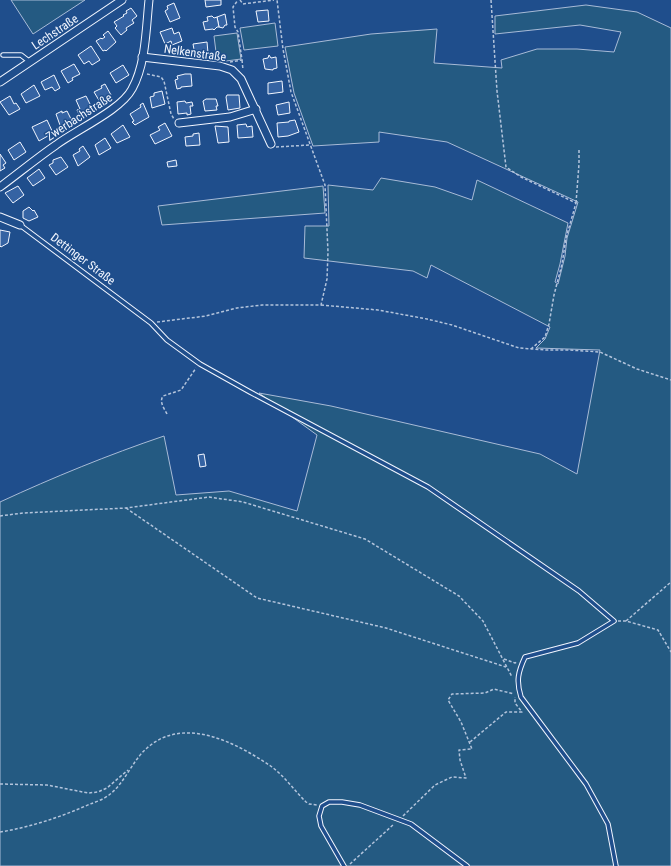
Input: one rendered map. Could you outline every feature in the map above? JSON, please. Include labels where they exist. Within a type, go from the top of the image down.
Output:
[{"type":"street","name":"Lechstraße","points":[[0,82],[122,0]]},
{"type":"street","name":"Zwerbachstraße","points":[[0,187],[55,145],[124,100],[131,91],[139,72],[142,58],[148,0]]},
{"type":"street","name":"Nelkenstraße","points":[[142,58],[226,67],[232,70],[241,79],[271,144]]},
{"type":"street","points":[[179,122],[230,117],[256,109]]},
{"type":"street","name":"Dettinger Straße","points":[[0,217],[20,225]]},
{"type":"lane","points":[[3,55],[21,55],[30,62]]},
{"type":"lane","name":"Dettinger Straße","points":[[20,225],[151,323],[167,340],[200,364],[428,487],[579,591],[614,621],[597,633],[578,643],[525,657]]},
{"type":"lane","points":[[525,657],[518,670],[518,688],[522,697],[594,797],[608,824],[616,866]]},
{"type":"lane","points":[[344,866],[321,826],[319,816],[322,806],[329,802],[342,802],[360,805],[411,824],[467,866]]},
{"type":"path","points":[[243,66],[238,32],[235,27],[233,7],[239,0],[243,4],[276,0],[291,92],[325,185],[328,252],[327,279],[321,305]]},
{"type":"path","points":[[491,0],[497,91],[506,167],[521,177],[576,203]]},
{"type":"path","points":[[226,67],[228,62],[242,60]]},
{"type":"path","points":[[139,72],[161,77],[164,81],[171,114],[174,119],[179,122]]},
{"type":"path","points":[[271,144],[278,148],[310,145]]},
{"type":"path","points":[[530,349],[545,337],[549,324],[566,238],[576,203],[579,172],[579,148]]},
{"type":"path","points":[[151,323],[206,316],[237,308],[262,304],[321,305],[378,310],[452,325],[519,348],[600,352],[637,369],[671,380]]},
{"type":"path","points":[[167,414],[161,403],[161,399],[163,396],[181,390],[200,364]]},
{"type":"path","points":[[0,516],[23,513],[126,508],[209,497],[244,502],[365,539],[460,596],[483,622],[518,688]]},
{"type":"path","points":[[126,508],[257,598],[386,628],[506,667]]},
{"type":"path","points":[[671,582],[626,621],[658,630],[671,652]]},
{"type":"path","points":[[503,659],[515,663],[525,657]]},
{"type":"path","points":[[399,819],[435,784],[452,777],[466,778],[460,760],[459,750],[472,749],[461,722],[448,700],[452,694],[485,693],[494,689],[514,694],[515,703],[522,712],[506,712],[470,742]]},
{"type":"path","points":[[0,832],[13,830],[66,815],[108,796],[121,783],[140,755],[156,741],[170,735],[184,733],[200,733],[233,744],[273,768],[306,802],[309,804],[322,806]]},
{"type":"path","points":[[0,784],[47,785],[88,793],[98,792],[107,788],[130,769]]},
{"type":"path","points":[[352,862],[389,828]]},
{"type":"shaded area","points":[[11,0],[85,0],[33,34]]},
{"type":"shaded area","points":[[586,5],[637,12],[671,28],[671,866],[0,866],[0,502],[81,467],[164,436],[176,495],[229,491],[297,511],[317,435],[259,393],[331,406],[540,454],[577,474],[600,350],[536,348],[545,339],[550,327],[431,265],[427,278],[413,271],[304,258],[305,226],[329,226],[328,185],[373,190],[381,178],[435,187],[472,200],[477,180],[568,223],[555,282],[558,284],[565,256],[567,238],[578,202],[447,142],[379,132],[379,142],[313,146],[294,93],[285,47],[371,34],[437,29],[434,63],[502,68],[501,60],[537,49],[577,49],[614,52],[621,32],[580,25],[495,34],[495,16]]},
{"type":"shaded area","points":[[275,23],[278,46],[244,50],[240,28]]},
{"type":"shaded area","points":[[237,33],[241,59],[226,61],[217,60],[214,36]]},
{"type":"shaded area","points":[[323,186],[325,213],[162,225],[158,206]]},
{"type":"building","points":[[205,0],[221,0],[221,5],[206,7]]},
{"type":"building","points":[[174,3],[180,18],[170,22],[165,11],[168,9],[167,6]]},
{"type":"building","points":[[131,8],[137,16],[132,20],[134,23],[126,28],[127,30],[121,35],[115,28],[117,26],[114,22],[124,16],[123,15],[127,13],[126,11]]},
{"type":"building","points":[[268,10],[269,21],[258,22],[256,11]]},
{"type":"building","points":[[225,14],[227,25],[223,28],[219,27],[217,17]]},
{"type":"building","points":[[212,16],[214,18],[217,17],[219,27],[214,30],[205,30],[203,22],[208,21],[207,17]]},
{"type":"building","points":[[172,28],[174,34],[179,32],[182,41],[172,45],[171,41],[165,44],[160,32]]},
{"type":"building","points":[[108,31],[116,42],[106,51],[103,51],[96,41],[105,37],[103,35]]},
{"type":"building","points":[[207,42],[208,53],[195,55],[193,44]]},
{"type":"building","points":[[91,46],[100,60],[92,65],[89,61],[84,64],[78,55]]},
{"type":"building","points":[[269,55],[271,58],[276,57],[277,68],[273,70],[265,69],[263,59],[268,58]]},
{"type":"building","points":[[74,64],[80,74],[72,78],[73,80],[68,83],[61,71]]},
{"type":"building","points":[[123,65],[129,75],[116,83],[110,73]]},
{"type":"building","points":[[191,74],[192,86],[177,89],[175,80],[178,79],[177,76]]},
{"type":"building","points":[[54,75],[60,88],[55,91],[52,87],[45,90],[41,82]]},
{"type":"building","points":[[282,81],[283,92],[268,94],[268,83]]},
{"type":"building","points":[[105,84],[111,95],[100,102],[94,92],[102,88],[101,86]]},
{"type":"building","points":[[34,85],[40,96],[26,103],[21,94]]},
{"type":"building","points":[[162,91],[165,104],[152,108],[150,97],[154,96],[154,93]]},
{"type":"building","points":[[227,95],[239,95],[240,108],[228,110]]},
{"type":"building","points":[[10,96],[14,104],[16,103],[20,109],[9,115],[0,102]]},
{"type":"building","points":[[86,96],[94,112],[81,118],[77,110],[80,109],[76,100]]},
{"type":"building","points":[[206,99],[216,99],[218,106],[216,106],[217,110],[205,111],[203,101]]},
{"type":"building","points":[[185,101],[186,103],[192,102],[193,106],[190,106],[191,114],[178,114],[177,102]]},
{"type":"building","points":[[289,102],[290,113],[278,115],[276,105]]},
{"type":"building","points":[[143,103],[149,117],[135,125],[132,122],[134,121],[130,114],[141,107],[140,105]]},
{"type":"building","points":[[62,111],[62,113],[67,111],[73,123],[61,128],[56,114]]},
{"type":"building","points":[[47,120],[53,133],[39,141],[32,127]]},
{"type":"building","points":[[295,120],[299,132],[288,136],[278,137],[277,123]]},
{"type":"building","points":[[165,123],[172,136],[155,144],[150,135],[160,130],[158,127]]},
{"type":"building","points":[[246,124],[247,127],[252,126],[253,137],[238,138],[237,125]]},
{"type":"building","points":[[123,125],[130,137],[117,143],[111,134]]},
{"type":"building","points":[[215,126],[228,127],[229,142],[218,143]]},
{"type":"building","points":[[199,133],[200,145],[186,146],[185,137],[193,136],[193,134]]},
{"type":"building","points":[[105,138],[111,148],[99,155],[95,145]]},
{"type":"building","points":[[20,142],[26,152],[14,160],[8,150]]},
{"type":"building","points":[[83,146],[90,157],[78,166],[73,155],[80,151],[79,149]]},
{"type":"building","points":[[0,154],[6,163],[3,165],[5,168],[0,171]]},
{"type":"building","points":[[61,157],[68,167],[56,175],[49,165],[53,163],[53,160]]},
{"type":"building","points":[[176,160],[177,166],[168,167],[167,162]]},
{"type":"building","points":[[39,169],[45,178],[33,186],[27,178]]},
{"type":"building","points":[[18,186],[24,195],[13,203],[5,193]]},
{"type":"building","points":[[29,207],[33,211],[34,210],[38,217],[29,221],[23,218],[23,211]]},
{"type":"building","points":[[0,230],[10,232],[8,243],[1,247],[0,246]]},
{"type":"building","points":[[204,454],[206,466],[200,467],[198,455]]}]
